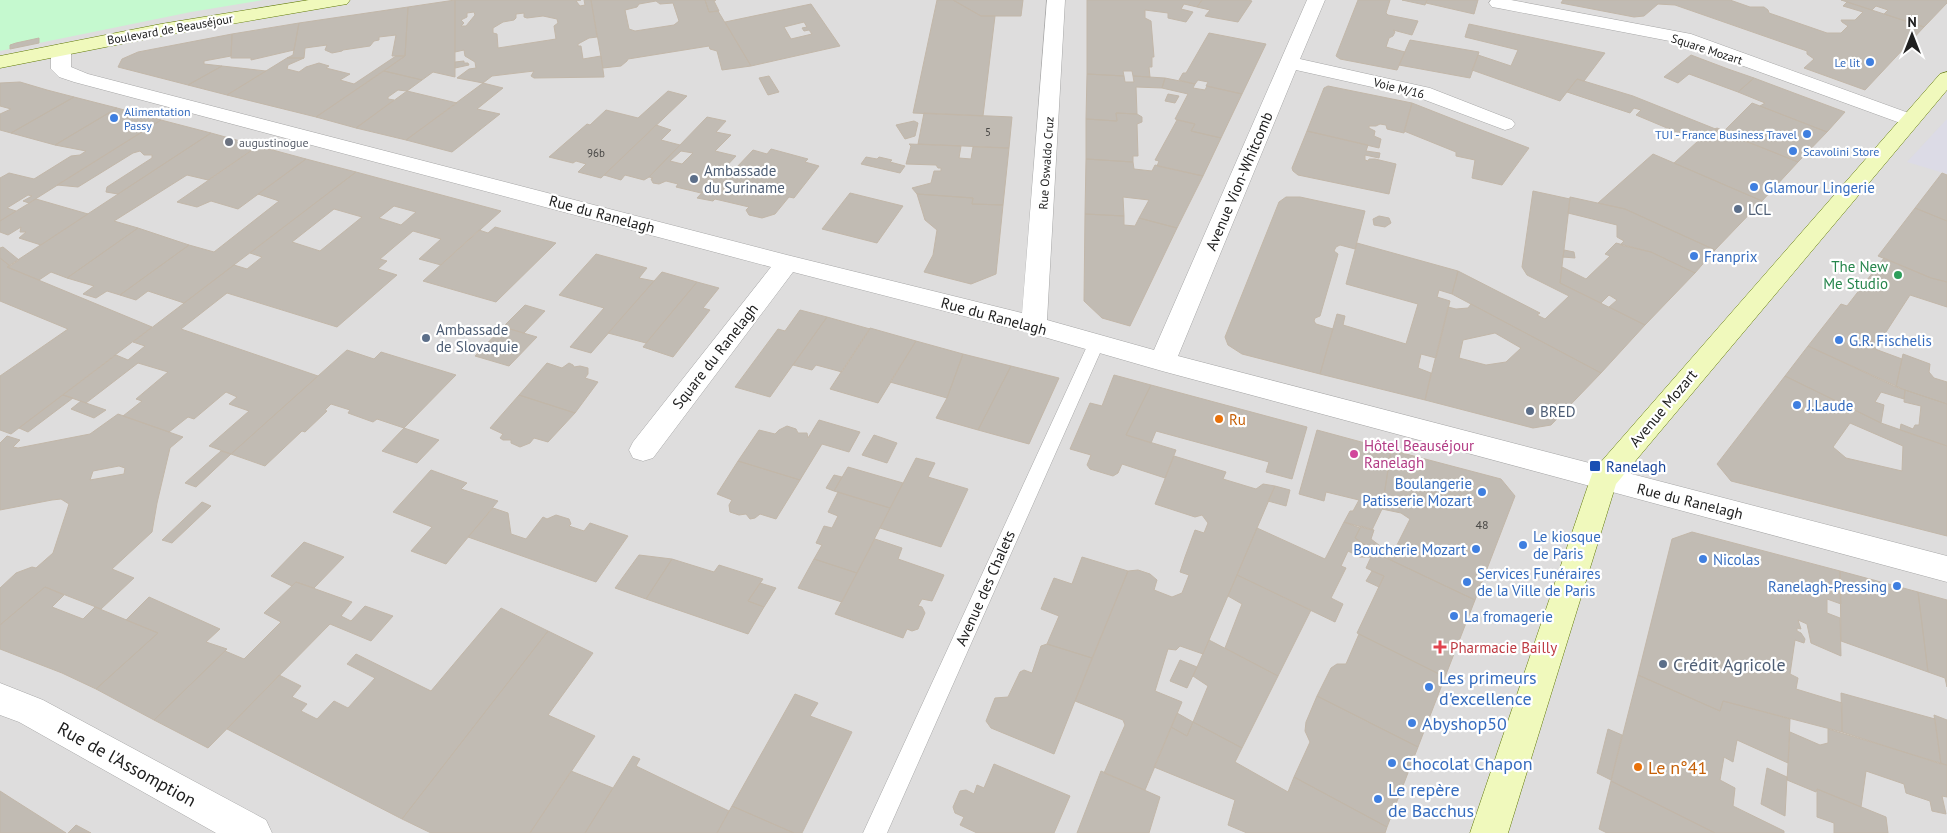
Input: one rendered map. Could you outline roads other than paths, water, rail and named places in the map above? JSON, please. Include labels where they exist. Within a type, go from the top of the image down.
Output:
[{"type":"street","name":"Boulevard de Beauséjour","points":[[0,62],[161,30],[340,0]]},
{"type":"street","name":"Rue Oswaldo Cruz","points":[[1034,325],[1056,0]]},
{"type":"street","name":"Avenue Vion-Whitcomb","points":[[1162,362],[1316,0]]},
{"type":"street","name":"Square Mozart","points":[[1498,3],[1684,38],[1910,120]]},
{"type":"street","name":"Rue du Ranelagh","points":[[61,50],[61,69],[66,73],[787,263],[1034,325],[1162,362],[1947,568]]},
{"type":"street","name":"Voie M/16","points":[[1290,63],[1423,92],[1505,124]]},
{"type":"street","name":"Avenue Mozart","points":[[1490,833],[1603,479],[1947,78]]},
{"type":"street","name":"Square du Ranelagh","points":[[643,450],[787,263]]},
{"type":"street","name":"Rue de l'Assomption","points":[[0,699],[31,711],[253,833]]},
{"type":"lane","name":"Avenue des Chalets","points":[[875,833],[1096,344]]},
{"type":"place","name":"Le lit","points":[[1870,62]]},
{"type":"place","name":"Alimentation Passy","points":[[114,118]]},
{"type":"place","name":"TUI - France Business Travel","points":[[1807,134]]},
{"type":"place","name":"augustinogue","points":[[229,142]]},
{"type":"place","name":"Scavolini Store","points":[[1793,151]]},
{"type":"place","name":"Ambassade du Suriname","points":[[694,179]]},
{"type":"place","name":"Glamour Lingerie","points":[[1754,187]]},
{"type":"place","name":"LCL","points":[[1738,209]]},
{"type":"place","name":"Franprix","points":[[1694,256]]},
{"type":"place","name":"The New Me Studio","points":[[1898,275]]},
{"type":"place","name":"Ambassade de Slovaquie","points":[[426,338]]},
{"type":"place","name":"G.R. Fischelis","points":[[1839,340]]},
{"type":"place","name":"J.Laude","points":[[1797,405]]},
{"type":"place","name":"BRED","points":[[1530,411]]},
{"type":"place","name":"Ru","points":[[1219,419]]},
{"type":"place","name":"Hôtel Beauséjour Ranelagh","points":[[1354,454]]},
{"type":"place","name":"Ranelagh","points":[[1595,466]]},
{"type":"place","name":"Boulangerie Patisserie Mozart","points":[[1482,492]]},
{"type":"place","name":"Le kiosque de Paris","points":[[1523,545]]},
{"type":"place","name":"Boucherie Mozart","points":[[1476,549]]},
{"type":"place","name":"Nicolas","points":[[1703,559]]},
{"type":"place","name":"Services Funéraires de la Ville de Paris","points":[[1467,582]]},
{"type":"place","name":"Ranelagh-Pressing","points":[[1897,586]]},
{"type":"place","name":"La fromagerie","points":[[1454,616]]},
{"type":"place","name":"Pharmacie Bailly","points":[[1440,647]]},
{"type":"place","name":"Crédit Agricole","points":[[1663,664]]},
{"type":"place","name":"Les primeurs d'excellence","points":[[1429,687]]},
{"type":"place","name":"Abyshop50","points":[[1412,723]]},
{"type":"place","name":"Chocolat Chapon","points":[[1392,763]]},
{"type":"place","name":"Le n°41","points":[[1638,767]]},
{"type":"place","name":"Le repère de Bacchus","points":[[1378,799]]}]
